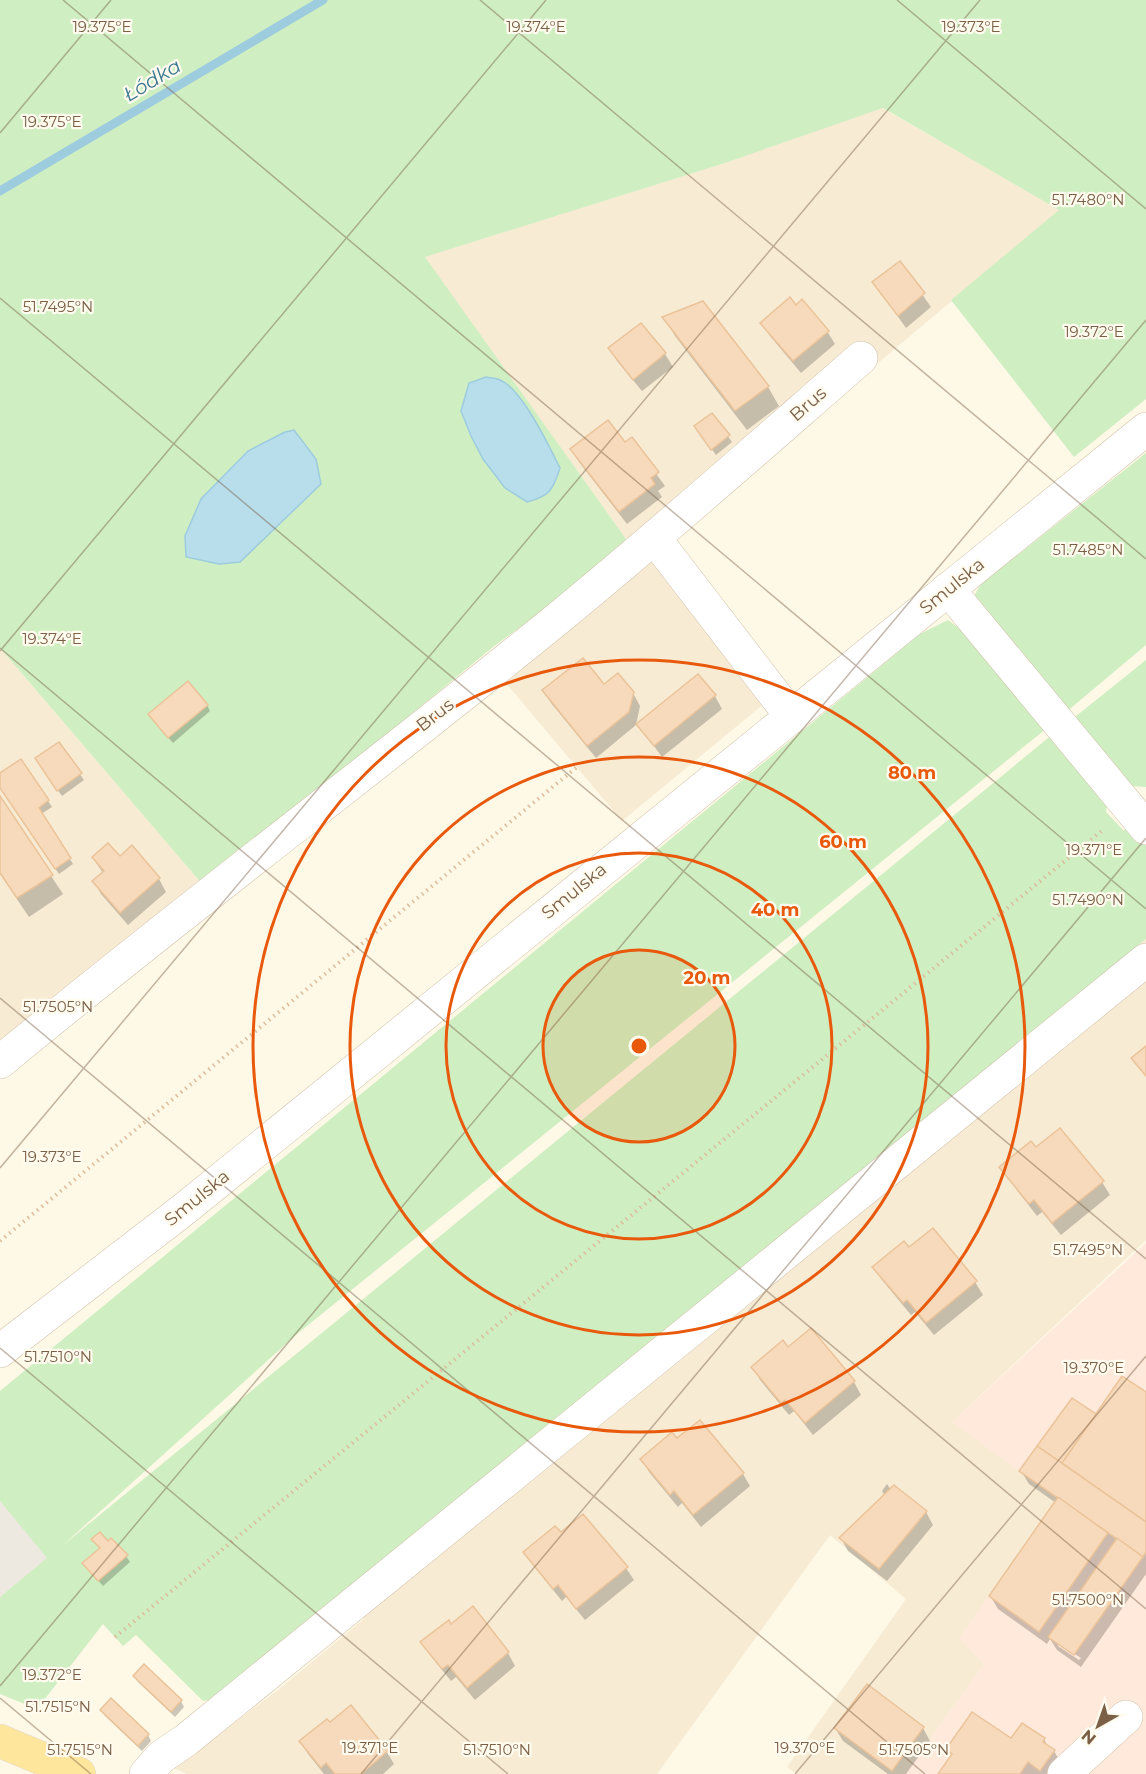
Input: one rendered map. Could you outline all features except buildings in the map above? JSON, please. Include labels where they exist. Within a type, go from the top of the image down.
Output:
[{"type":"main road","points":[[0,1741],[79,1774]]},
{"type":"street","name":"Brus","points":[[0,1062],[655,539],[861,358]]},
{"type":"street","name":"Smulska","points":[[0,1351],[183,1210],[1146,429]]},
{"type":"street","points":[[655,539],[792,717]]},
{"type":"street","points":[[948,589],[1146,828]]},
{"type":"street","points":[[146,1774],[161,1756],[186,1740],[1146,960]]},
{"type":"street","points":[[1064,1774],[1126,1717]]},
{"type":"path","points":[[0,1241],[577,767]]},
{"type":"path","points":[[115,1637],[1104,828]]},
{"type":"shaded area","points":[[882,108],[1060,210],[878,363],[858,344],[631,546],[424,257],[725,163]]},
{"type":"shaded area","points":[[647,555],[765,703],[622,821],[500,676]]},
{"type":"shaded area","points":[[0,648],[203,885],[0,1051]]},
{"type":"shaded area","points":[[1146,939],[1146,1240],[952,1422],[1058,1497],[960,1638],[984,1664],[905,1774],[797,1774],[787,1767],[906,1599],[830,1535],[657,1774],[187,1774],[173,1768],[278,1690],[364,1619],[344,1593]]},
{"type":"shaded area","points":[[1146,1243],[1146,1774],[905,1774],[984,1664],[959,1638],[1057,1499],[952,1422]]},
{"type":"shaded area","points":[[0,1501],[48,1558],[0,1597]]},
{"type":"green space","points":[[0,0],[1146,0],[1146,399],[1074,457],[951,300],[1059,210],[883,108],[725,163],[425,257],[631,546],[493,647],[203,885],[0,648]]},
{"type":"green space","points":[[1146,453],[1146,645],[1065,713],[974,596],[981,584]]},
{"type":"green space","points":[[948,620],[988,650],[1047,728],[297,1334],[63,1545],[1053,734],[1108,796],[1106,812],[1123,830],[1137,830],[1146,841],[1146,939],[215,1699],[203,1701],[136,1635],[123,1646],[103,1624],[37,1709],[0,1694],[0,1597],[47,1558],[0,1501],[0,1391],[920,634]]},
{"type":"green space","points":[[1146,660],[1146,787],[1119,785],[1070,721]]},
{"type":"water","points":[[486,377],[500,380],[517,394],[534,419],[560,468],[553,487],[541,497],[527,502],[505,488],[483,459],[471,436],[461,411],[469,383]]},
{"type":"water","points":[[294,430],[316,459],[321,484],[240,562],[219,564],[186,557],[185,536],[201,499],[248,451],[285,432]]},
{"type":"waterway","name":"Łódka","points":[[0,191],[323,0]]}]
